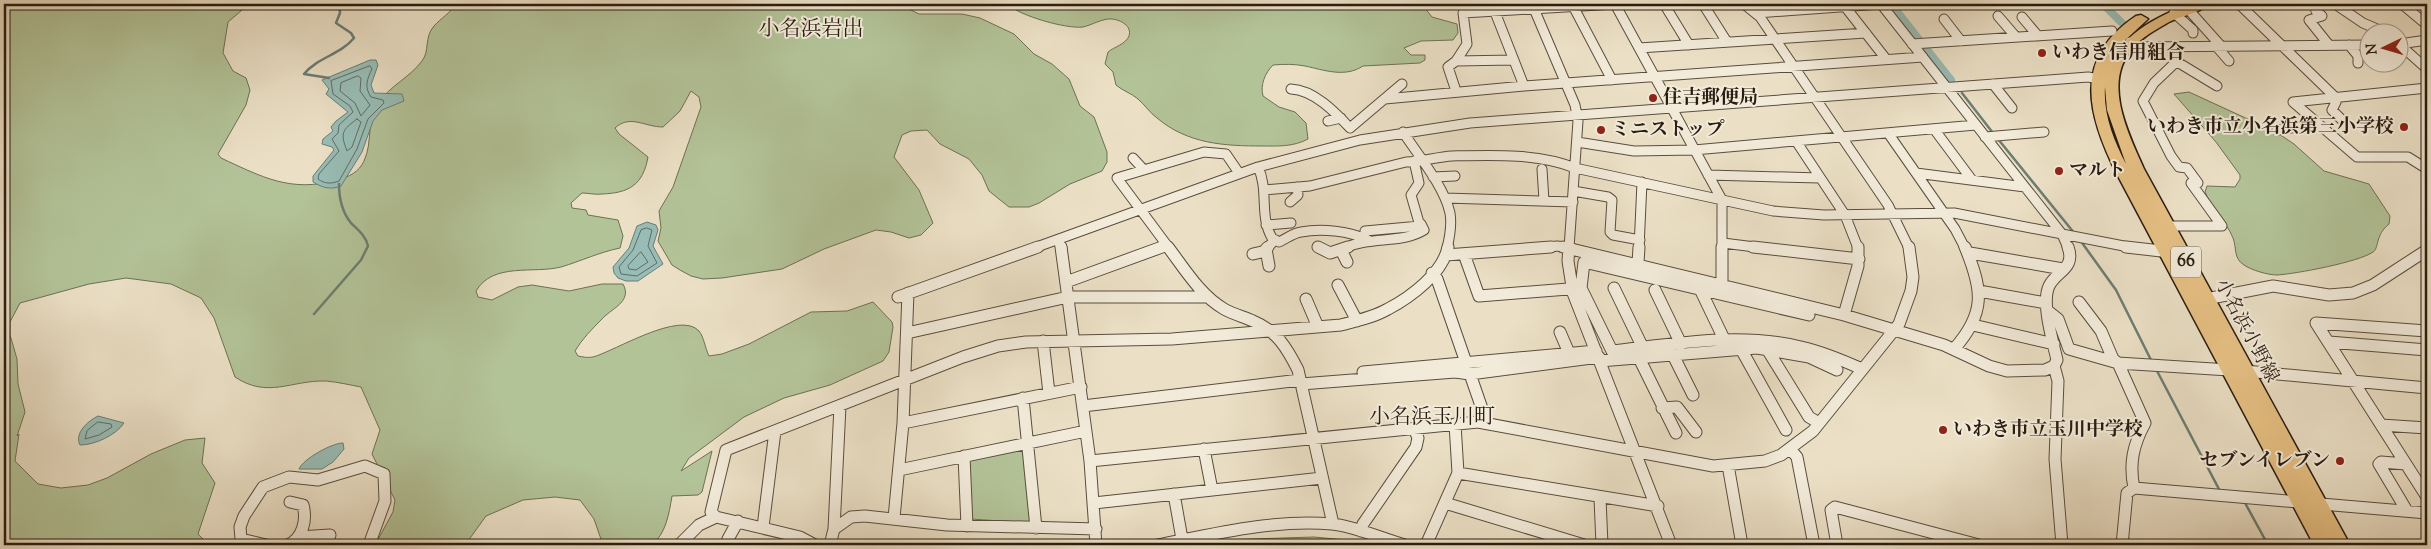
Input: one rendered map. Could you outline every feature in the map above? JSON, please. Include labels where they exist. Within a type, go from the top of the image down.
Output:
[{"type":"main road","name":"小名浜小野線","points":[[2184,7],[2146,28],[2130,42],[2118,58],[2097,95],[2101,118],[2111,145],[2173,252],[2309,503],[2340,545]]},
{"type":"main road","name":"小名浜小野線","points":[[2184,7],[2137,21],[2118,38],[2110,49],[2104,80],[2120,135],[2168,226],[2173,252],[2206,299],[2237,371]]},
{"type":"main road","name":"小名浜小野線","points":[[2309,503],[2324,545]]},
{"type":"street","points":[[1456,91],[1448,67],[1456,60],[1467,44],[1463,13],[1533,7],[1615,4],[1722,200],[1722,285]]},
{"type":"street","points":[[1664,4],[1689,45]]},
{"type":"street","points":[[1703,4],[1727,42]]},
{"type":"street","points":[[1090,461],[1455,424],[1487,423],[1697,463],[1748,464],[1781,455],[1790,449],[1808,436],[1894,330],[1909,302],[1914,262],[1908,243],[1893,213],[1775,39],[1756,13],[1744,4]]},
{"type":"street","points":[[1768,4],[1775,12]]},
{"type":"street","points":[[1446,255],[1557,246],[1569,248],[1638,263],[1844,315],[1954,350],[2006,371],[2037,370],[2054,366],[2058,360],[2047,307],[2049,285],[2063,272],[2063,268],[2070,260],[2069,249],[2062,234],[1881,4],[1817,6],[1756,13]]},
{"type":"street","points":[[2239,4],[2284,46],[2334,98],[2336,102],[2332,110],[2342,120]]},
{"type":"street","points":[[2315,4],[2319,7],[2316,11],[2322,16],[2310,20],[2329,46]]},
{"type":"street","points":[[2335,4],[2360,22]]},
{"type":"street","points":[[2402,4],[2427,25]]},
{"type":"street","points":[[1572,5],[1612,80]]},
{"type":"street","points":[[1844,5],[1886,59]]},
{"type":"street","points":[[1533,7],[1566,83],[1577,116],[1574,191],[1568,261],[1598,356],[1658,506],[1671,545]]},
{"type":"street","points":[[2184,7],[2193,33]]},
{"type":"street","points":[[2184,7],[2219,46],[2229,61]]},
{"type":"street","points":[[1500,9],[1514,60],[1524,86]]},
{"type":"street","points":[[1998,16],[2016,37]]},
{"type":"street","points":[[2022,18],[2038,36]]},
{"type":"street","points":[[1944,19],[1961,40]]},
{"type":"street","points":[[1914,44],[2112,31]]},
{"type":"street","points":[[1639,48],[1866,33]]},
{"type":"street","points":[[2408,43],[2427,40]]},
{"type":"street","points":[[2130,42],[2140,48],[2358,45]]},
{"type":"street","points":[[2349,45],[2358,56]]},
{"type":"street","points":[[2172,47],[2177,61],[2217,86]]},
{"type":"street","points":[[2408,52],[2427,69]]},
{"type":"street","points":[[1385,99],[1456,91],[1923,57]]},
{"type":"street","points":[[1456,60],[1514,60]]},
{"type":"street","points":[[2168,226],[2222,226],[2191,183],[2198,183],[2187,168],[2179,167],[2171,156],[2143,101],[2154,82],[2177,61]]},
{"type":"street","points":[[894,518],[903,423],[907,333],[903,295],[1240,173],[1316,150],[1360,140],[1470,123],[1993,84],[2104,80]]},
{"type":"street","points":[[1291,89],[1300,89],[1341,118],[1350,128],[1402,84]]},
{"type":"street","points":[[1993,84],[2012,108]]},
{"type":"street","points":[[2427,88],[2293,102],[2356,157],[2408,157],[2427,169]]},
{"type":"street","points":[[1328,120],[1341,118]]},
{"type":"street","points":[[2277,130],[2317,124]]},
{"type":"street","points":[[1577,142],[1634,151],[1694,150],[1976,125]]},
{"type":"street","points":[[1352,126],[1360,140]]},
{"type":"street","points":[[1934,129],[1972,180]]},
{"type":"street","points":[[815,545],[800,537],[716,517],[711,512],[726,450],[963,357],[998,346],[1043,341],[1172,339],[1318,327],[1357,321],[1397,304],[1426,282],[1446,255],[1451,229],[1450,214],[1445,198],[1433,177],[1418,162],[1403,132]]},
{"type":"street","points":[[1985,137],[2044,132]]},
{"type":"street","points":[[1888,133],[1936,204],[1945,212],[1970,253],[1979,291],[1973,325],[1954,350]]},
{"type":"street","points":[[1796,141],[1845,217],[1858,246],[1859,259],[1856,282],[1844,315]]},
{"type":"street","points":[[1240,173],[1226,154],[1204,152],[1117,178],[1139,210],[1207,297],[1224,309],[1271,331],[1287,348],[1300,381],[1333,524]]},
{"type":"street","points":[[1264,190],[1297,187],[1450,156],[1518,157],[1563,162],[1575,168],[1722,200],[1802,214],[1845,217],[1893,213],[1945,212],[2173,252]]},
{"type":"street","points":[[1133,158],[1144,170]]},
{"type":"street","points":[[1258,167],[1264,190],[1266,231],[1274,241],[1279,242],[1297,233],[1310,231],[1345,232],[1392,239],[1422,233],[1424,230],[1411,195],[1419,183],[1418,162]]},
{"type":"street","points":[[1542,169],[1544,201]]},
{"type":"street","points":[[1916,173],[2025,187]]},
{"type":"street","points":[[1708,175],[1820,178]]},
{"type":"street","points":[[1433,177],[1455,176]]},
{"type":"street","points":[[1638,263],[1642,182]]},
{"type":"street","points":[[1290,202],[1298,196],[1297,187]]},
{"type":"street","points":[[1574,191],[1608,197],[1612,200],[1610,232],[1613,235],[1640,240]]},
{"type":"street","points":[[1445,198],[1572,202]]},
{"type":"street","points":[[1266,224],[1291,223]]},
{"type":"street","points":[[1318,247],[1326,252],[1341,250],[1367,235]]},
{"type":"street","points":[[1057,240],[1062,248],[1083,406],[1094,503],[1096,545]]},
{"type":"street","points":[[1253,254],[1266,251],[1274,241]]},
{"type":"street","points":[[1723,243],[1859,259]]},
{"type":"street","points":[[1066,282],[1166,245]]},
{"type":"street","points":[[1341,250],[1346,262]]},
{"type":"street","points":[[1266,251],[1268,266]]},
{"type":"street","points":[[1970,253],[2063,268]]},
{"type":"street","points":[[1464,254],[1479,296],[1577,288]]},
{"type":"street","points":[[2206,299],[2226,298],[2272,286],[2283,286],[2294,290],[2331,295],[2352,293],[2382,281],[2412,258],[2425,255]]},
{"type":"street","points":[[1809,315],[1699,287],[1584,262],[1577,288],[1612,352],[1673,355],[1741,349],[1767,349],[1812,359],[1830,365],[1837,370]]},
{"type":"street","points":[[1432,273],[1437,280],[1487,423]]},
{"type":"street","points":[[1338,285],[1357,321]]},
{"type":"street","points":[[1699,287],[1724,339]]},
{"type":"street","points":[[1614,288],[1662,408],[1676,433]]},
{"type":"street","points":[[1655,290],[1681,344]]},
{"type":"street","points":[[1979,291],[2047,307],[2058,319],[2069,349],[2118,363],[2237,371],[2427,388]]},
{"type":"street","points":[[907,333],[1068,297],[1207,297]]},
{"type":"street","points":[[1306,299],[1318,327]]},
{"type":"street","points":[[2079,302],[2100,331],[2113,359],[2118,363],[2145,424],[2133,445],[2131,476],[2134,488]]},
{"type":"street","points":[[2427,331],[2316,323],[2427,496]]},
{"type":"street","points":[[1973,325],[2054,344]]},
{"type":"street","points":[[1560,332],[1569,353]]},
{"type":"street","points":[[1469,368],[1641,353],[1681,344],[1724,339],[1761,339],[1796,345],[1848,361],[1862,369]]},
{"type":"street","points":[[1043,341],[1050,393]]},
{"type":"street","points":[[2329,342],[2427,350]]},
{"type":"street","points":[[1741,349],[1786,430]]},
{"type":"street","points":[[1767,349],[1809,417],[1819,423]]},
{"type":"street","points":[[1083,406],[1300,381],[1455,372],[1469,368],[1569,353],[1598,356]]},
{"type":"street","points":[[1673,355],[1693,395]]},
{"type":"street","points":[[2054,366],[2058,380],[2054,470],[2062,545]]},
{"type":"street","points":[[903,423],[1080,387]]},
{"type":"street","points":[[1023,398],[1036,528]]},
{"type":"street","points":[[830,545],[834,529],[840,406]]},
{"type":"street","points":[[1662,408],[1677,407],[1696,432]]},
{"type":"street","points":[[1426,545],[1458,473],[1455,424]]},
{"type":"street","points":[[2381,425],[2427,428]]},
{"type":"street","points":[[1360,531],[1416,447],[1418,438],[1414,428]]},
{"type":"street","points":[[763,527],[774,431]]},
{"type":"street","points":[[899,470],[1086,431]]},
{"type":"street","points":[[1204,449],[1212,490]]},
{"type":"street","points":[[1790,449],[1797,457],[1814,545]]},
{"type":"street","points":[[964,456],[967,526]]},
{"type":"street","points":[[2406,464],[2381,462],[2379,464],[2407,511]]},
{"type":"street","points":[[1728,465],[1742,545]]},
{"type":"street","points":[[266,545],[241,539],[239,535],[244,516],[263,487],[289,477],[318,480],[364,466],[384,474],[385,501],[369,545]]},
{"type":"street","points":[[1458,473],[1600,498],[1658,506]]},
{"type":"street","points":[[1094,503],[1322,478]]},
{"type":"street","points":[[2122,545],[2127,493],[2134,488],[2427,513]]},
{"type":"street","points":[[1174,494],[1182,539]]},
{"type":"street","points":[[1600,498],[1602,545]]},
{"type":"street","points":[[290,502],[303,505],[306,511],[299,537]]},
{"type":"street","points":[[1444,503],[1584,545]]},
{"type":"street","points":[[1837,545],[1831,510],[1835,507],[1979,545]]},
{"type":"street","points":[[680,545],[699,525],[716,517]]},
{"type":"street","points":[[834,529],[851,517],[894,518],[967,526],[1096,529]]},
{"type":"street","points":[[734,545],[728,539],[738,521]]},
{"type":"street","points":[[1158,545],[1182,539],[1272,525],[1333,524],[1405,545]]},
{"type":"street","points":[[288,545],[299,537],[330,535],[325,545]]},
{"type":"green space","points":[[4,4],[249,4],[228,22],[223,53],[233,71],[246,78],[250,90],[246,105],[218,154],[221,158],[264,177],[291,184],[320,184],[337,180],[349,176],[359,168],[367,154],[372,117],[378,103],[422,61],[426,53],[431,30],[455,4],[899,4],[919,14],[962,14],[980,18],[1014,34],[1034,54],[1052,64],[1069,79],[1080,106],[1094,117],[1107,152],[1107,162],[1102,171],[1070,184],[1039,203],[1029,207],[1009,207],[989,191],[982,175],[969,159],[940,144],[927,130],[911,131],[902,135],[894,157],[919,190],[933,223],[921,235],[909,238],[891,232],[876,230],[824,249],[782,269],[703,279],[691,276],[672,265],[658,241],[661,228],[659,211],[673,187],[701,107],[699,97],[691,91],[680,111],[663,127],[638,122],[626,122],[615,128],[619,134],[648,157],[646,167],[638,181],[633,186],[620,192],[582,193],[571,203],[572,208],[586,210],[588,215],[618,220],[623,236],[620,248],[561,267],[514,271],[493,276],[483,282],[476,291],[478,297],[492,300],[518,287],[532,285],[569,291],[602,284],[623,284],[625,296],[623,300],[605,316],[575,351],[578,356],[587,357],[593,357],[663,328],[678,325],[690,326],[699,331],[709,356],[722,354],[749,344],[811,312],[847,311],[873,302],[892,322],[893,327],[889,352],[883,361],[830,385],[784,398],[744,417],[689,458],[681,471],[712,451],[702,492],[698,495],[672,496],[664,529],[652,545],[603,545],[594,519],[580,500],[555,497],[523,500],[486,516],[465,545],[375,545],[393,512],[395,500],[372,454],[380,430],[361,387],[326,381],[313,381],[269,388],[258,387],[235,377],[214,318],[201,298],[171,284],[126,278],[89,284],[20,303],[10,322],[10,335],[17,359],[18,384],[25,412],[17,436],[19,434],[15,461],[38,484],[61,488],[88,485],[107,478],[151,454],[185,440],[205,438],[202,463],[215,483],[198,534],[209,545],[4,545]]},
{"type":"green space","points":[[1007,4],[1432,4],[1424,7],[1432,17],[1457,24],[1458,33],[1453,40],[1421,41],[1404,48],[1411,55],[1425,55],[1425,60],[1420,63],[1363,66],[1349,72],[1327,71],[1297,65],[1273,65],[1264,79],[1263,96],[1279,107],[1295,112],[1306,123],[1308,139],[1286,145],[1234,145],[1207,142],[1169,127],[1152,114],[1138,99],[1116,85],[1113,72],[1105,64],[1108,52],[1123,43],[1129,36],[1129,29],[1122,22],[1109,19],[1083,27],[1066,26],[1032,17],[1013,9]]},
{"type":"green space","points":[[2189,92],[2276,132],[2294,144],[2324,171],[2369,184],[2390,216],[2389,224],[2381,233],[2375,250],[2355,260],[2312,270],[2277,275],[2255,270],[2241,262],[2238,259],[2230,232],[2205,192],[2207,186],[2235,187],[2240,179],[2240,175],[2216,142],[2174,94]]},
{"type":"green space","points":[[1025,449],[1032,521],[1029,523],[971,519],[968,461],[970,458]]},
{"type":"green space","points":[[1314,537],[1346,540],[1369,545],[1201,545],[1220,540]]},
{"type":"water","points":[[370,60],[376,60],[378,65],[371,85],[374,93],[402,94],[404,101],[382,110],[373,121],[362,152],[341,186],[327,188],[320,186],[313,182],[313,176],[334,150],[332,147],[322,144],[323,139],[333,131],[331,127],[336,121],[348,112],[326,94],[329,89],[322,80]]},
{"type":"water","points":[[647,222],[656,225],[658,230],[653,246],[663,264],[638,281],[626,281],[618,278],[614,273],[613,267],[629,248],[637,226]]},
{"type":"water","points":[[98,416],[124,423],[116,432],[105,438],[86,445],[80,445],[80,432],[86,424]]},
{"type":"water","points":[[343,443],[344,449],[333,462],[322,469],[299,469],[318,452]]},
{"type":"waterway","points":[[329,78],[304,74],[354,38],[351,33],[336,23],[340,13],[339,4]]},
{"type":"waterway","points":[[1891,4],[1951,80]]},
{"type":"waterway","points":[[2103,4],[2122,23]]},
{"type":"waterway","points":[[1962,93],[1993,133]]},
{"type":"waterway","points":[[1998,139],[2075,234]]},
{"type":"waterway","points":[[314,314],[361,260],[368,246],[364,236],[351,223],[343,210],[339,184]]},
{"type":"waterway","points":[[2080,240],[2116,290],[2152,362]]},
{"type":"waterway","points":[[2156,369],[2221,493]]},
{"type":"waterway","points":[[2244,501],[2268,545]]},
{"type":"place","name":"いわき信用組合","points":[[2042,53]]},
{"type":"place","name":"住吉郵便局","points":[[1653,98]]},
{"type":"place","name":"いわき市立小名浜第三小学校","points":[[2404,127]]},
{"type":"place","name":"ミニストップ","points":[[1601,130]]},
{"type":"place","name":"マルト","points":[[2059,171]]},
{"type":"place","name":"いわき市立玉川中学校","points":[[1943,430]]},
{"type":"place","name":"セブンイレブン","points":[[2340,461]]},
{"type":"district","name":"小名浜岩出","points":[[811,30]]},
{"type":"district","name":"小名浜玉川町","points":[[1432,418]]}]
